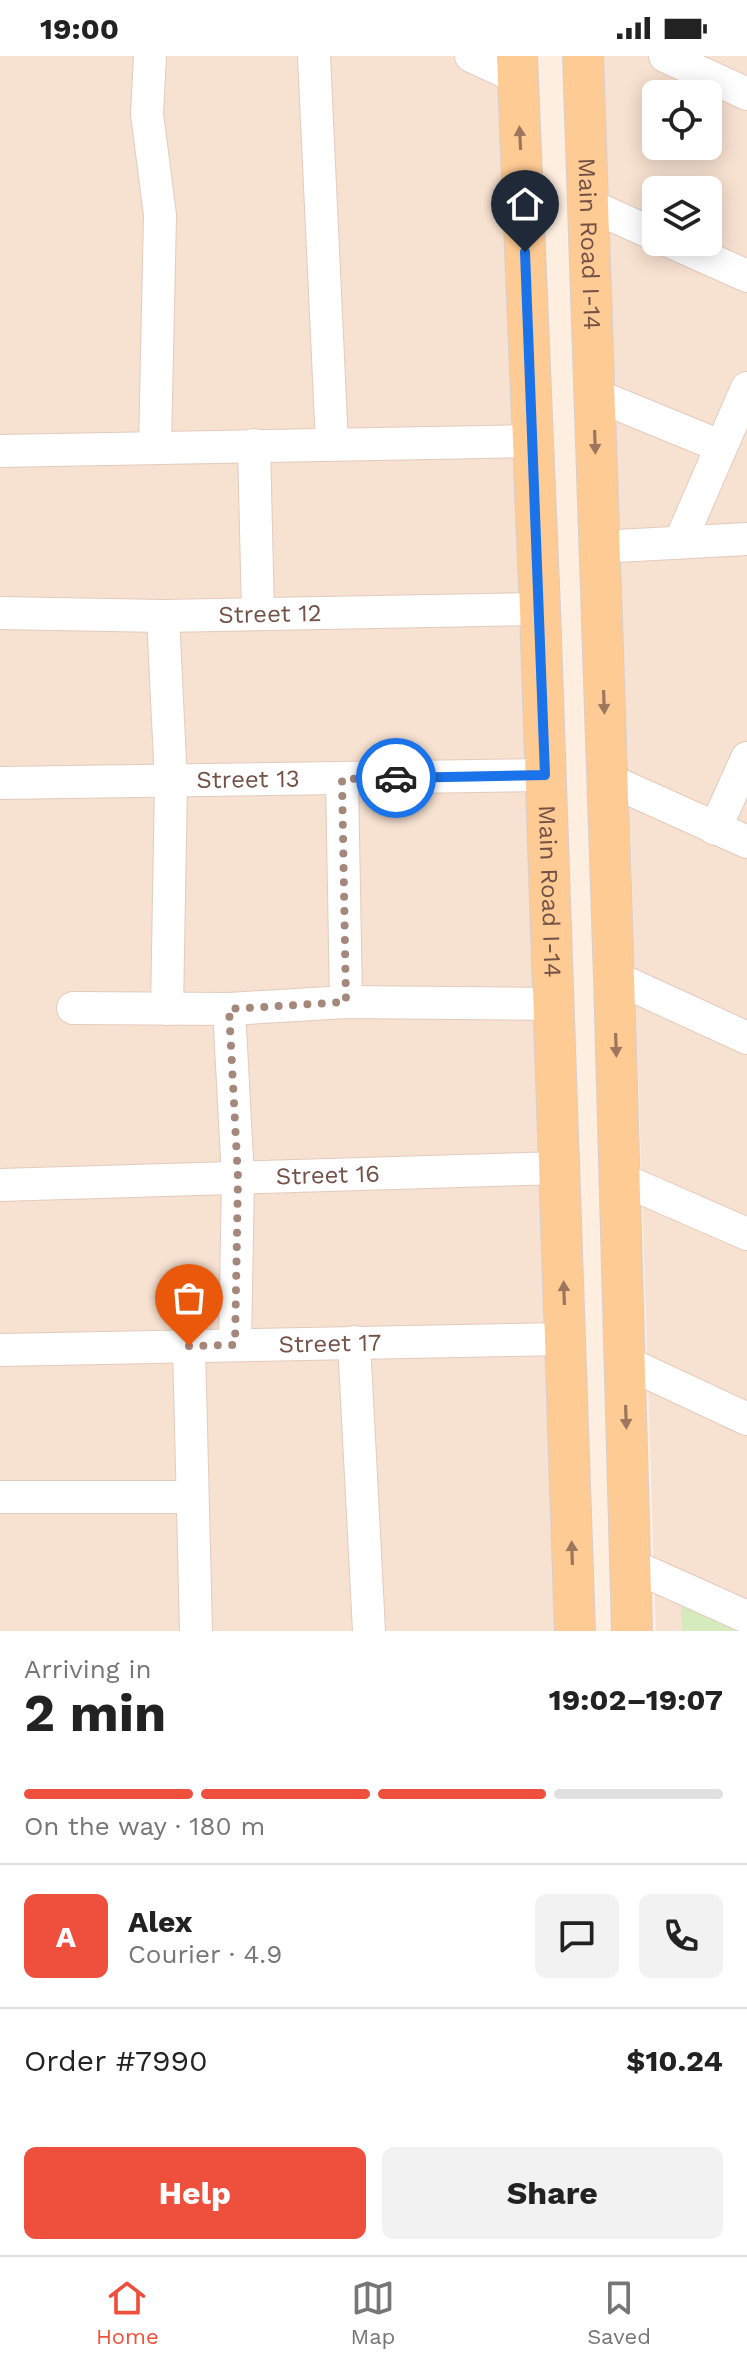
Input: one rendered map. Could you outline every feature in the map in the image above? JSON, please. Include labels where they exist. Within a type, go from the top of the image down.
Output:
[{"type":"main road","name":"Main Road I-14","points":[[583,56],[621,1179],[632,1631]]},
{"type":"main road","name":"Main Road I-14","points":[[517,67],[540,609],[575,1631]]},
{"type":"street","points":[[150,56],[147,114],[160,215],[155,447]]},
{"type":"street","points":[[314,56],[332,444]]},
{"type":"street","points":[[471,56],[517,67]]},
{"type":"street","points":[[665,56],[747,94]]},
{"type":"street","points":[[589,205],[642,229]]},
{"type":"street","points":[[702,256],[747,276]]},
{"type":"street","points":[[680,542],[747,388]]},
{"type":"street","points":[[593,394],[720,446]]},
{"type":"street","points":[[0,451],[533,441]]},
{"type":"street","points":[[254,445],[258,613]]},
{"type":"street","points":[[599,547],[747,539]]},
{"type":"street","name":"Street 12","points":[[0,613],[163,616],[540,609]]},
{"type":"street","points":[[163,616],[171,782],[167,1009]]},
{"type":"street","points":[[715,829],[747,758]]},
{"type":"street","name":"Street 13","points":[[0,783],[545,775]]},
{"type":"street","points":[[342,779],[346,1002]]},
{"type":"street","points":[[607,779],[747,842]]},
{"type":"street","points":[[614,977],[747,1038]]},
{"type":"street","points":[[73,1008],[229,1009],[346,1002],[554,1004]]},
{"type":"street","points":[[229,1009],[238,1178],[235,1345]]},
{"type":"street","name":"Street 16","points":[[0,1185],[560,1168]]},
{"type":"street","points":[[621,1179],[747,1234]]},
{"type":"street","name":"Street 17","points":[[0,1350],[565,1339]]},
{"type":"street","points":[[354,1342],[369,1631]]},
{"type":"street","points":[[189,1346],[196,1631]]},
{"type":"street","points":[[625,1362],[747,1419]]},
{"type":"street","points":[[0,1497],[192,1497]]},
{"type":"street","points":[[631,1565],[747,1617]]},
{"type":"shaded area","points":[[0,56],[496,56],[532,826],[557,1631],[0,1631]]},
{"type":"shaded area","points":[[599,56],[747,56],[747,1631],[656,1631],[629,781]]},
{"type":"green space","points":[[681,1602],[741,1631],[682,1631]]},
{"type":"way so far","points":[[189,1346],[235,1345],[238,1178],[229,1009],[346,1002],[342,779],[396,778]]},
{"type":"route","points":[[396,778],[545,775],[525,252]]}]
